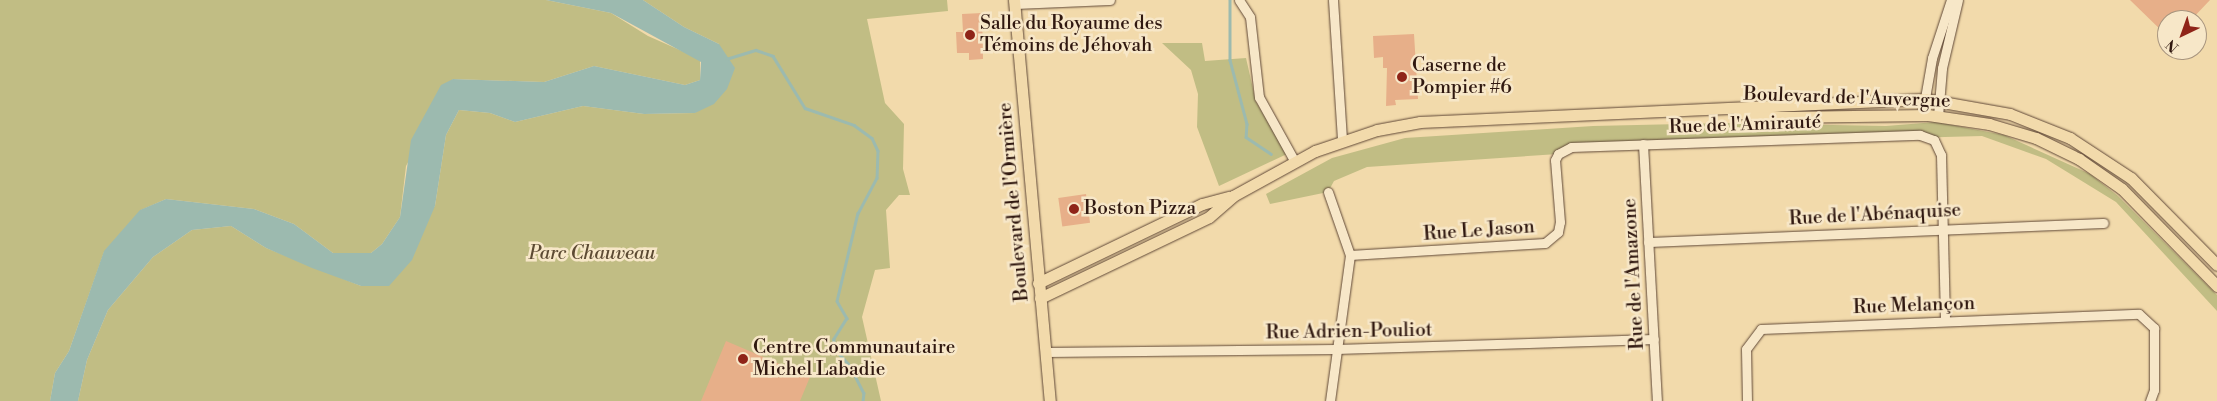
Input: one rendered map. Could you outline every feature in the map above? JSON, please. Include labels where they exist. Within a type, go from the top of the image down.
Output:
[{"type":"main road","name":"Boulevard de l'Ormière","points":[[1014,2],[1050,401]]},
{"type":"main road","name":"Boulevard de l'Auvergne","points":[[1040,298],[1209,217],[1233,196],[1295,162],[1342,140],[1420,122],[1718,110],[1925,99],[2010,114],[2070,138],[2131,178],[2217,265]]},
{"type":"main road","name":"Boulevard de l'Auvergne","points":[[1718,110],[1780,117],[1938,116],[2010,129],[2079,159],[2122,189],[2217,286]]},
{"type":"main road","name":"Boulevard de l'Auvergne","points":[[1038,282],[1202,204],[1233,196]]},
{"type":"street","points":[[1014,2],[1110,0]]},
{"type":"street","points":[[1239,0],[1250,17],[1260,97],[1295,162]]},
{"type":"street","points":[[1333,0],[1342,140]]},
{"type":"street","points":[[1922,115],[1932,58],[1951,0]]},
{"type":"street","points":[[1938,116],[1939,100],[1958,0]]},
{"type":"street","name":"Rue de l'Amirauté","points":[[1558,154],[1571,147],[1920,135],[1934,140],[1941,155],[1942,228]]},
{"type":"street","name":"Rue de l'Amazone","points":[[1643,144],[1657,401]]},
{"type":"street","name":"Rue Le Jason","points":[[1350,255],[1544,243],[1558,232],[1560,222],[1554,168],[1558,154]]},
{"type":"street","points":[[1328,192],[1350,255],[1330,401]]},
{"type":"street","name":"Rue de l'Abénaquise","points":[[1648,242],[1942,228],[2104,223]]},
{"type":"street","points":[[1942,228],[1945,321]]},
{"type":"street","name":"Rue Melançon","points":[[1747,401],[1746,349],[1761,329],[1945,321],[2146,317],[2154,328],[2154,390],[2150,401]]},
{"type":"street","name":"Rue Adrien-Pouliot","points":[[1046,352],[1336,349],[1654,339]]},
{"type":"green space","points":[[0,0],[546,0],[611,13],[648,36],[700,59],[700,80],[685,85],[594,66],[544,82],[453,79],[406,166],[400,217],[382,244],[371,253],[333,253],[294,224],[254,209],[166,199],[141,210],[104,252],[69,351],[55,373],[50,401],[0,401]]},
{"type":"green space","name":"Parc Chauveau","points":[[643,0],[947,0],[948,11],[867,19],[885,103],[904,124],[903,169],[910,195],[899,195],[886,210],[890,268],[875,270],[862,317],[881,401],[78,401],[87,360],[108,310],[153,257],[192,230],[231,226],[266,248],[361,286],[435,206],[446,135],[459,110],[490,113],[515,122],[583,106],[644,114],[695,113],[719,44],[684,27]]},
{"type":"green space","points":[[1162,43],[1202,43],[1205,61],[1246,58],[1256,102],[1287,154],[1219,186],[1197,127],[1198,94],[1191,70]]},
{"type":"green space","points":[[1936,122],[2004,135],[2090,174],[2118,196],[2217,295],[2217,311],[2116,202],[2046,159],[1982,136],[1571,147],[1558,154],[1367,167],[1334,181],[1328,192],[1270,204],[1266,194],[1332,158],[1405,138],[1593,126],[1725,123],[1886,126]]},
{"type":"water","points":[[546,0],[643,0],[684,27],[719,44],[735,68],[727,89],[714,104],[695,113],[644,114],[583,106],[515,122],[490,113],[459,110],[446,135],[435,206],[412,260],[389,286],[361,286],[312,268],[266,248],[231,226],[192,230],[153,257],[108,310],[87,360],[78,401],[50,401],[55,373],[69,351],[104,251],[140,210],[166,199],[254,209],[294,224],[333,253],[371,253],[382,244],[400,217],[411,140],[441,85],[453,79],[544,82],[594,66],[685,85],[700,80],[701,62],[611,13]]},
{"type":"building","points":[[2130,0],[2210,0],[2200,10],[2157,10],[2157,26]]},
{"type":"building","name":"Salle du Royaume des Témoins de Jéhovah","points":[[982,13],[983,59],[969,60],[969,53],[957,53],[956,32],[963,32],[962,14]]},
{"type":"building","name":"Caserne de Pompier #6","points":[[1414,34],[1418,99],[1395,100],[1396,105],[1386,106],[1387,68],[1383,68],[1383,57],[1374,58],[1373,36]]},
{"type":"building","name":"Boston Pizza","points":[[1086,194],[1090,223],[1062,227],[1058,198]]},
{"type":"building","name":"Centre Communautaire Michel Labadie","points":[[726,341],[810,377],[800,401],[701,401]]},
{"type":"waterway","points":[[1230,0],[1230,60],[1247,124],[1246,137],[1271,154]]},
{"type":"waterway","points":[[726,59],[756,50],[773,56],[805,108],[854,125],[872,138],[878,151],[877,178],[858,213],[837,301],[847,318],[834,339],[834,348],[850,366],[864,393],[863,401]]},
{"type":"place","name":"Salle du Royaume des Témoins de Jéhovah","points":[[970,35]]},
{"type":"place","name":"Caserne de Pompier #6","points":[[1402,77]]},
{"type":"place","name":"Boston Pizza","points":[[1074,209]]},
{"type":"place","name":"Centre Communautaire Michel Labadie","points":[[743,359]]}]
